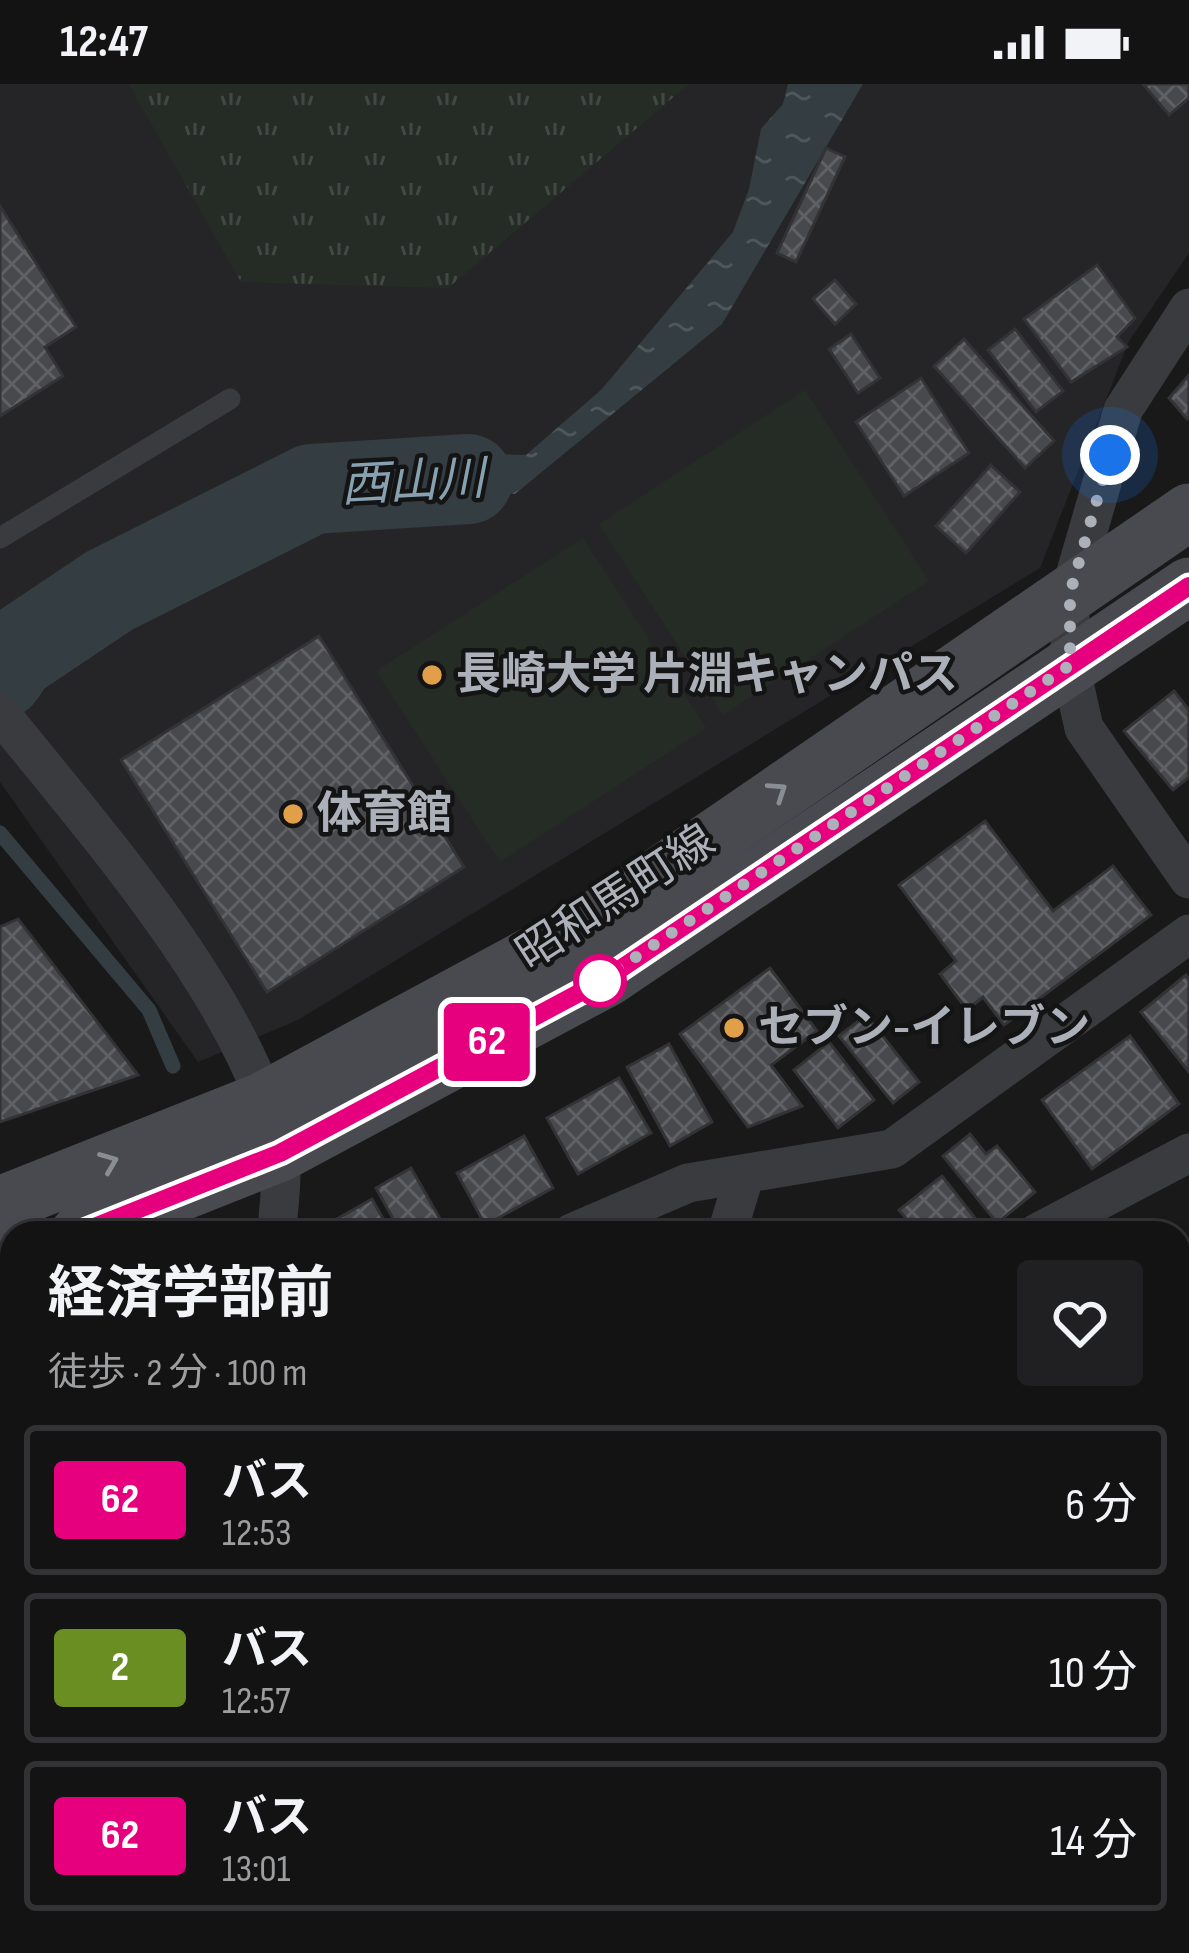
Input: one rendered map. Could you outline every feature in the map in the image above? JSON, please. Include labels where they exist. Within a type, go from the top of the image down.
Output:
[{"type":"main road","name":"昭和馬町線","points":[[101,1221],[271,1127],[583,928],[1189,512]]},
{"type":"main road","name":"昭和馬町線","points":[[0,1204],[271,1127],[607,978],[1189,586]]},
{"type":"street","points":[[1189,308],[1124,410],[1070,593],[1070,665],[1084,728],[1189,879]]},
{"type":"street","points":[[0,713],[231,1028],[271,1127],[276,1221]]},
{"type":"street","points":[[600,1221],[688,1183],[892,1149],[1189,934]]},
{"type":"street","points":[[1060,1221],[1189,1154]]},
{"type":"street","points":[[731,1221],[744,1177]]},
{"type":"lane","points":[[0,538],[230,399]]},
{"type":"shaded area","name":"長崎大学 片淵キャンパス","points":[[0,84],[1189,84],[1189,253],[1129,341],[1040,568],[298,1020],[198,1062],[0,782]]},
{"type":"green space","points":[[129,84],[689,84],[448,288],[241,282]]},
{"type":"green space","points":[[805,390],[929,581],[723,715],[599,524]]},
{"type":"green space","points":[[583,538],[706,728],[500,862],[376,671]]},
{"type":"water","points":[[788,84],[863,84],[722,324],[515,494],[355,508],[338,462],[403,452],[526,455],[602,389],[733,232],[749,189],[761,129],[783,104]]},
{"type":"building","points":[[1143,84],[1189,84],[1189,98],[1169,115]]},
{"type":"building","points":[[826,148],[845,157],[796,262],[777,253]]},
{"type":"building","points":[[0,206],[76,327],[45,347],[63,376],[0,416]]},
{"type":"building","points":[[1097,265],[1135,318],[1117,337],[1127,347],[1071,382],[1024,319]]},
{"type":"building","points":[[835,280],[856,304],[835,324],[813,299]]},
{"type":"building","points":[[1015,329],[1063,391],[1036,412],[988,350]]},
{"type":"building","points":[[851,334],[880,378],[858,393],[829,349]]},
{"type":"building","points":[[964,339],[1054,441],[1025,468],[934,366]]},
{"type":"building","points":[[1189,375],[1189,418],[1187,419],[1169,398]]},
{"type":"building","points":[[921,378],[969,453],[904,496],[856,422]]},
{"type":"building","points":[[991,465],[1020,492],[966,553],[936,526]]},
{"type":"building","name":"体育館","points":[[319,636],[464,867],[267,992],[121,760]]},
{"type":"building","points":[[1174,691],[1189,710],[1189,777],[1173,790],[1124,731]]},
{"type":"building","points":[[985,821],[1053,911],[1113,866],[1151,915],[1004,1025],[983,997],[967,1010],[940,974],[956,961],[899,885]]},
{"type":"building","points":[[18,919],[138,1075],[0,1122],[0,927]]},
{"type":"building","points":[[770,968],[817,1031],[771,1065],[802,1106],[748,1127],[680,1034]]},
{"type":"building","points":[[1186,975],[1189,979],[1189,1072],[1141,1012]]},
{"type":"building","points":[[866,1015],[919,1082],[893,1103],[839,1036]]},
{"type":"building","points":[[1130,1036],[1179,1104],[1092,1169],[1042,1100]]},
{"type":"building","points":[[829,1042],[874,1100],[838,1128],[794,1070]]},
{"type":"building","points":[[669,1044],[712,1122],[670,1146],[627,1067]]},
{"type":"building","points":[[619,1078],[651,1133],[578,1174],[547,1118]]},
{"type":"building","points":[[970,1134],[986,1154],[997,1146],[1035,1192],[995,1221],[943,1156]]},
{"type":"building","points":[[524,1136],[553,1188],[492,1221],[483,1221],[457,1173]]},
{"type":"building","points":[[411,1168],[441,1221],[394,1221],[376,1188]]},
{"type":"building","points":[[942,1176],[977,1221],[908,1221],[899,1210]]},
{"type":"building","points":[[372,1199],[384,1221],[333,1221]]},
{"type":"waterway","name":"西山川","points":[[0,674],[12,656],[109,591],[312,489],[468,479]]},
{"type":"waterway","points":[[0,833],[149,1010],[173,1066]]},
{"type":"bus line","name":"62","points":[[113,1221],[280,1153],[607,978],[1189,586]]},
{"type":"place","name":"長崎大学 片淵キャンパス","points":[[432,675]]},
{"type":"place","name":"体育館","points":[[293,814]]},
{"type":"place","name":"セブン-イレブン","points":[[734,1028]]},
{"type":"route","points":[[600,981],[1070,665],[1070,593],[1110,455]]}]
